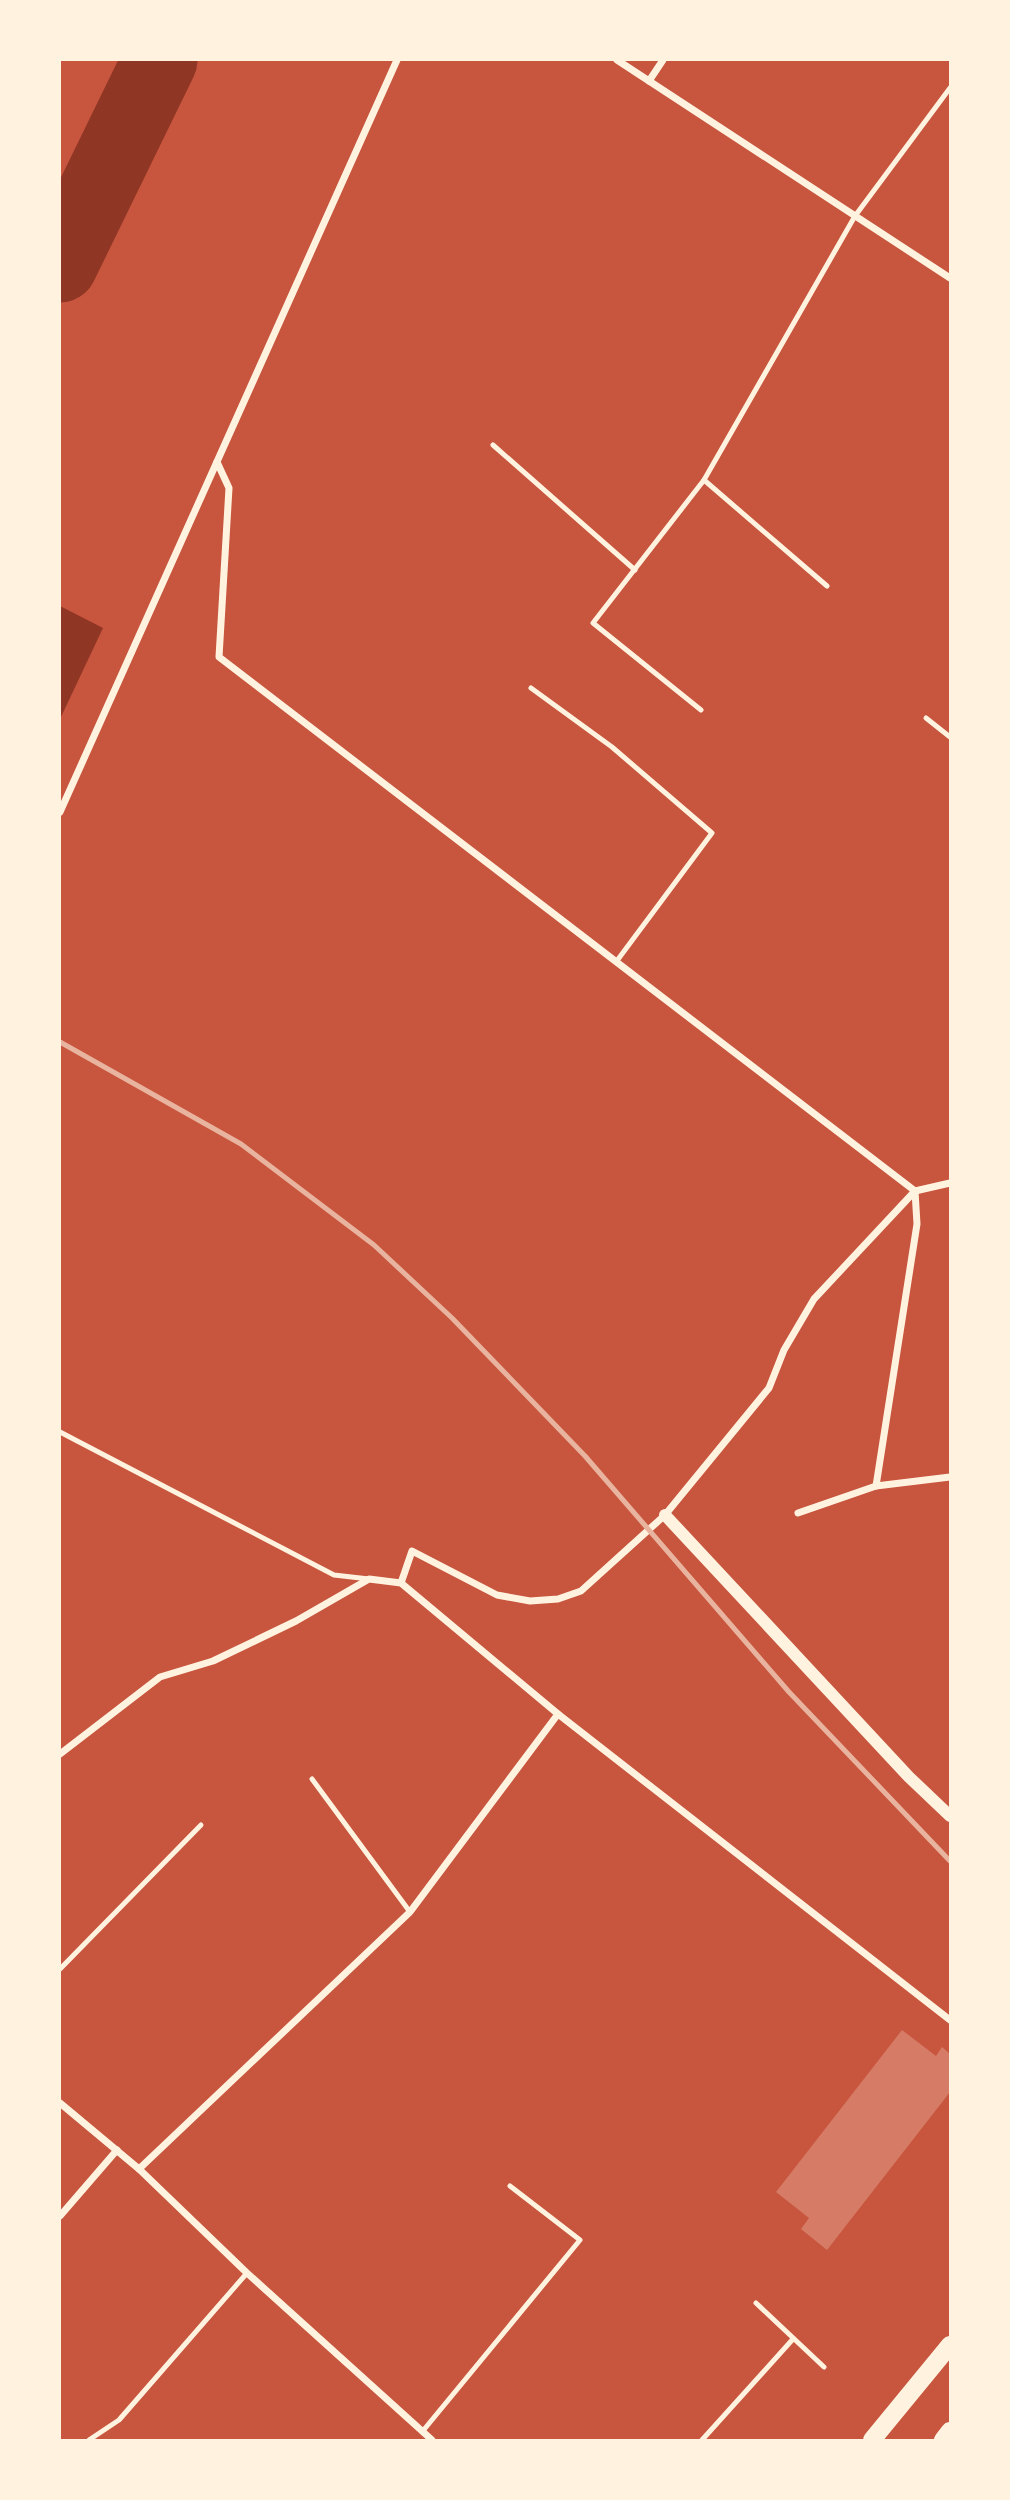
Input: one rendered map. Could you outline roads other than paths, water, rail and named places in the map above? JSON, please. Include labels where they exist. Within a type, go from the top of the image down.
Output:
[{"type":"main road","points":[[872,2441],[950,2345]]},
{"type":"main road","points":[[943,2441],[950,2431]]},
{"type":"street","points":[[60,811],[397,60]]},
{"type":"street","points":[[617,60],[950,278]]},
{"type":"street","points":[[649,81],[663,60]]},
{"type":"street","points":[[217,462],[229,488],[219,657],[915,1191],[918,1224],[876,1486]]},
{"type":"street","points":[[401,1583],[412,1551],[497,1595],[530,1601],[558,1599],[581,1591],[665,1515],[769,1388],[785,1350],[814,1300],[915,1191],[950,1183]]},
{"type":"street","points":[[798,1513],[876,1486],[950,1477]]},
{"type":"street","points":[[665,1515],[908,1777],[950,1816]]},
{"type":"street","points":[[60,1754],[160,1676],[213,1661],[296,1621],[369,1579],[401,1583],[558,1714],[950,2020]]},
{"type":"street","points":[[139,2169],[410,1912],[558,1714]]},
{"type":"street","points":[[60,2103],[139,2169],[247,2273],[430,2440]]},
{"type":"street","points":[[60,2216],[117,2150]]},
{"type":"lane","points":[[701,710],[593,623],[704,480],[855,216],[950,88]]},
{"type":"lane","points":[[492,445],[635,570]]},
{"type":"lane","points":[[704,480],[827,586]]},
{"type":"lane","points":[[531,688],[612,747],[712,833],[616,962]]},
{"type":"lane","points":[[926,718],[950,737]]},
{"type":"lane","points":[[60,1432],[334,1575],[369,1579]]},
{"type":"lane","points":[[312,1779],[410,1912]]},
{"type":"lane","points":[[60,1969],[201,1825]]},
{"type":"lane","points":[[422,2432],[580,2240],[510,2186]]},
{"type":"lane","points":[[89,2441],[119,2420],[247,2273]]},
{"type":"lane","points":[[756,2303],[824,2367]]},
{"type":"lane","points":[[702,2441],[793,2339]]},
{"type":"waterway","points":[[60,265],[160,60]]},
{"type":"railway","points":[[60,1042],[241,1144],[374,1245],[452,1318],[585,1456],[789,1692],[950,1861]]}]
